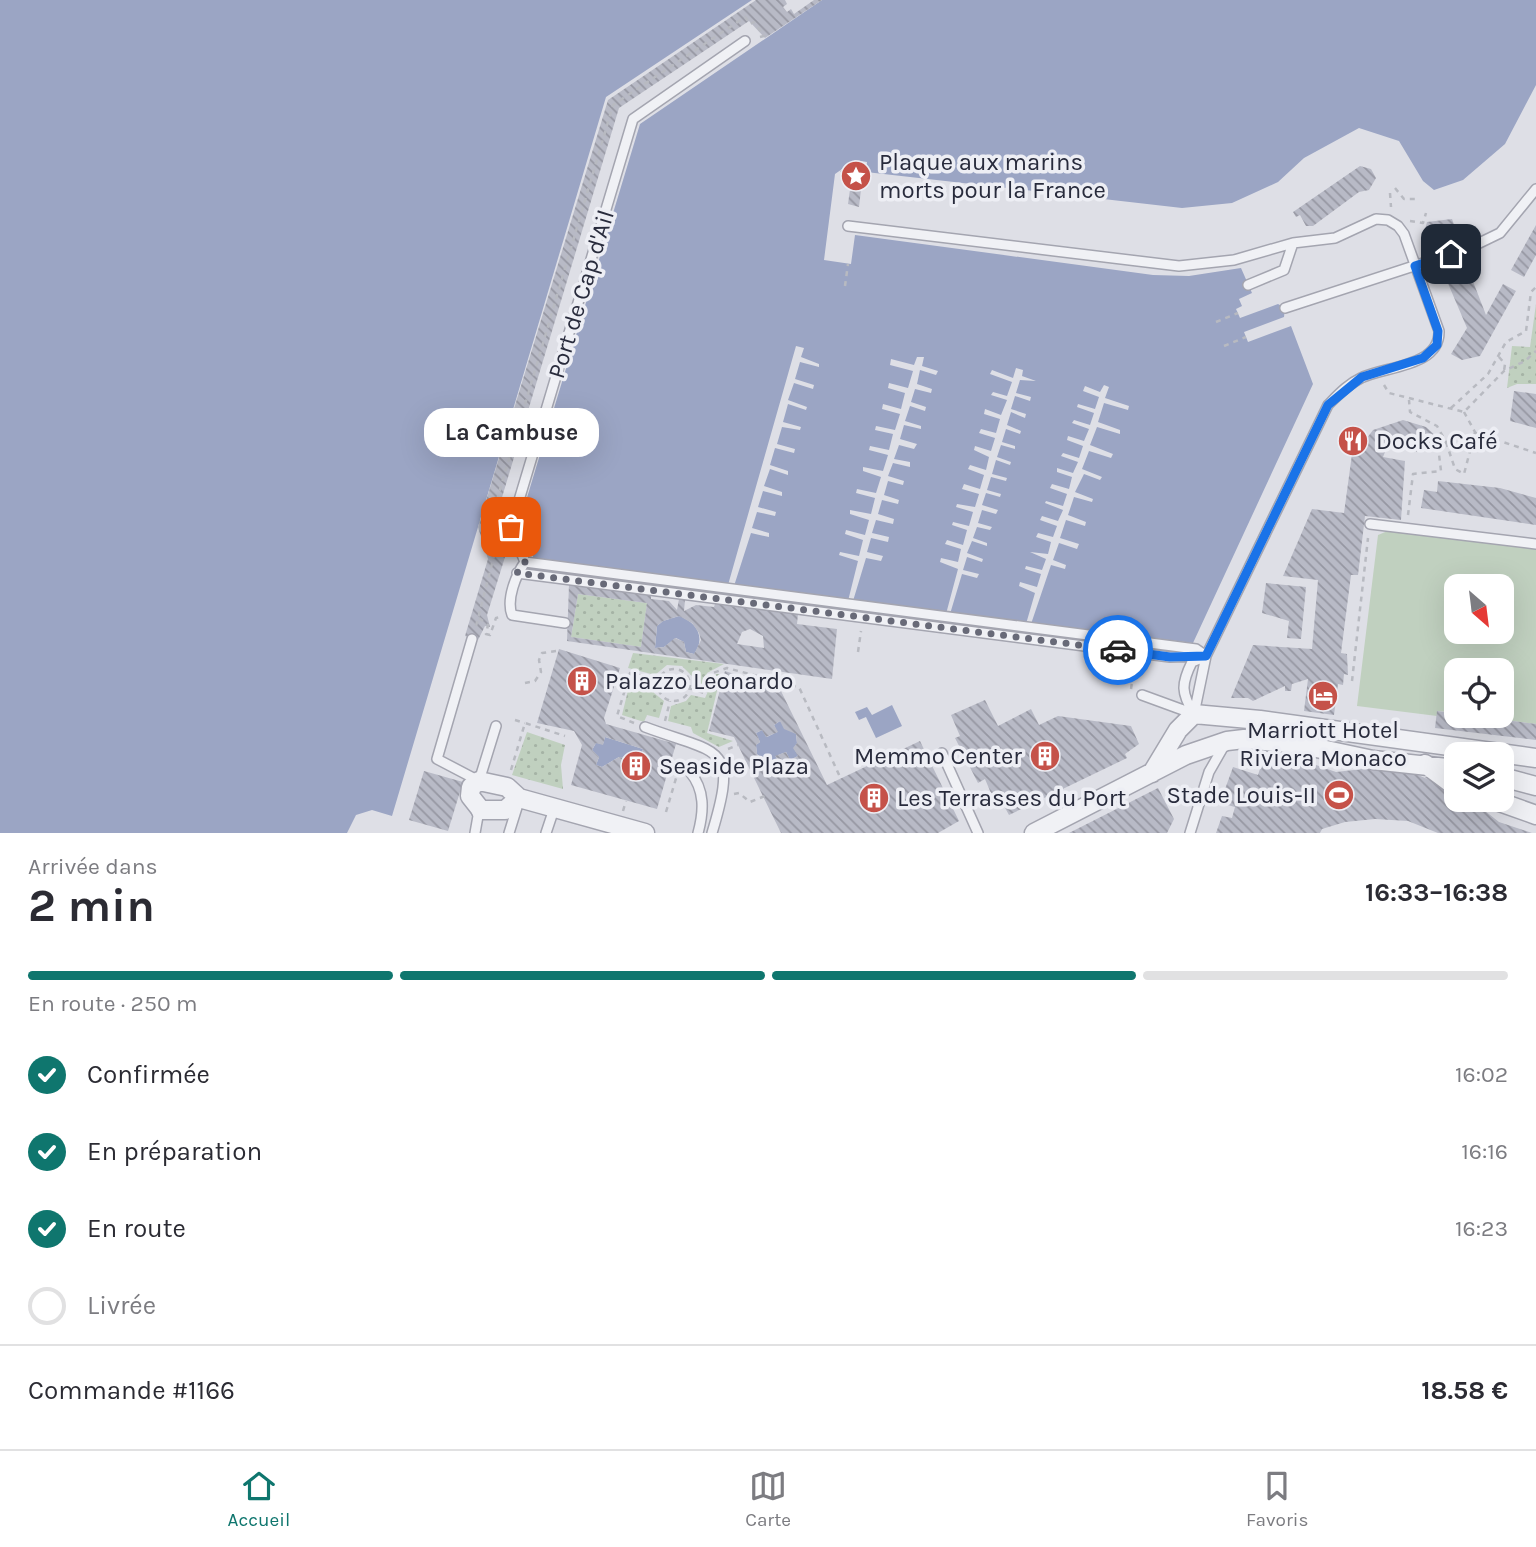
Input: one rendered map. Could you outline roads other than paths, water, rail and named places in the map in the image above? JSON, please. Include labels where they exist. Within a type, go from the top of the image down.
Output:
[{"type":"street","points":[[1152,773],[1178,730],[1195,714],[1260,720],[1536,758]]},
{"type":"street","points":[[1034,833],[1205,747],[1227,741],[1298,744],[1373,760],[1444,767]]},
{"type":"street","points":[[1425,764],[1444,778]]},
{"type":"street","points":[[1514,780],[1536,786]]},
{"type":"street","points":[[513,793],[505,810],[485,811],[475,805],[470,796],[471,787],[479,781],[513,793],[554,809],[645,833]]},
{"type":"street","points":[[1514,808],[1536,816]]},
{"type":"lane","name":"Port de Cap d'Ail","points":[[525,562],[511,527],[633,119],[745,41]]},
{"type":"lane","points":[[1285,308],[1469,248],[1500,233],[1536,189]]},
{"type":"lane","points":[[848,226],[1179,266],[1234,260],[1293,243],[1335,238],[1376,219],[1388,220],[1404,234],[1438,331],[1437,345],[1423,358],[1362,377],[1328,405],[1206,656],[1195,714]]},
{"type":"lane","points":[[1248,285],[1284,270],[1293,243]]},
{"type":"lane","points":[[1370,524],[1536,544]]},
{"type":"lane","points":[[565,623],[512,615],[509,606],[517,573],[525,562],[1196,649],[1206,656]]},
{"type":"lane","points":[[517,573],[1170,657],[1206,656]]},
{"type":"lane","points":[[472,639],[437,760],[479,781],[496,726]]},
{"type":"lane","points":[[1195,714],[1182,695],[1183,681],[1192,662],[1206,656]]},
{"type":"lane","points":[[1142,695],[1195,714]]},
{"type":"lane","points":[[645,727],[704,746],[715,754],[724,768],[724,795],[712,833]]},
{"type":"lane","points":[[1190,833],[1209,772],[1227,741]]},
{"type":"lane","points":[[942,753],[978,833]]},
{"type":"lane","points":[[690,772],[698,782],[704,811],[698,833]]},
{"type":"lane","points":[[509,833],[513,793]]},
{"type":"lane","points":[[475,805],[478,816],[475,833]]},
{"type":"lane","points":[[546,833],[554,809]]},
{"type":"water","points":[[0,0],[752,0],[606,97],[392,816],[372,810],[356,815],[347,833],[0,833]]},
{"type":"water","points":[[822,0],[1536,0],[1536,85],[1505,144],[1463,180],[1434,190],[1423,181],[1399,141],[1359,128],[1304,158],[1278,182],[1232,203],[1182,208],[866,172],[867,162],[855,160],[835,174],[824,260],[851,264],[855,235],[1153,275],[1189,276],[1241,268],[1252,293],[1239,299],[1242,306],[1236,309],[1240,318],[1278,304],[1285,308],[1284,317],[1244,332],[1248,342],[1291,326],[1313,384],[1193,643],[535,561],[519,524],[640,124]]},
{"type":"water","points":[[679,616],[691,622],[698,631],[698,648],[694,654],[686,652],[684,642],[676,638],[664,647],[655,648],[657,626]]},
{"type":"water","points":[[892,705],[902,726],[876,738],[866,717],[859,720],[855,712],[867,707],[872,715]]},
{"type":"water","points":[[780,721],[796,734],[797,743],[794,748],[798,756],[790,760],[786,752],[776,756],[780,765],[773,768],[768,760],[763,760],[757,754],[756,745],[760,742],[756,733],[762,730],[767,737],[777,732],[774,725]]},
{"type":"water","points":[[605,737],[643,749],[639,762],[619,757],[602,767],[596,765],[599,757],[592,750],[596,743],[603,744]]},
{"type":"place","name":"Plaque aux marins morts pour la France","points":[[856,176]]},
{"type":"place","name":"Docks Café","points":[[1353,441]]},
{"type":"place","name":"La Cambuse","points":[[511,527]]},
{"type":"place","name":"Palazzo Leonardo","points":[[582,681]]},
{"type":"place","name":"Marriott Hotel Riviera Monaco","points":[[1323,696]]},
{"type":"place","name":"Memmo Center","points":[[1045,756]]},
{"type":"place","name":"Seaside Plaza","points":[[636,766]]},
{"type":"place","name":"Stade Louis-II","points":[[1339,795]]},
{"type":"place","name":"Les Terrasses du Port","points":[[874,798]]}]
